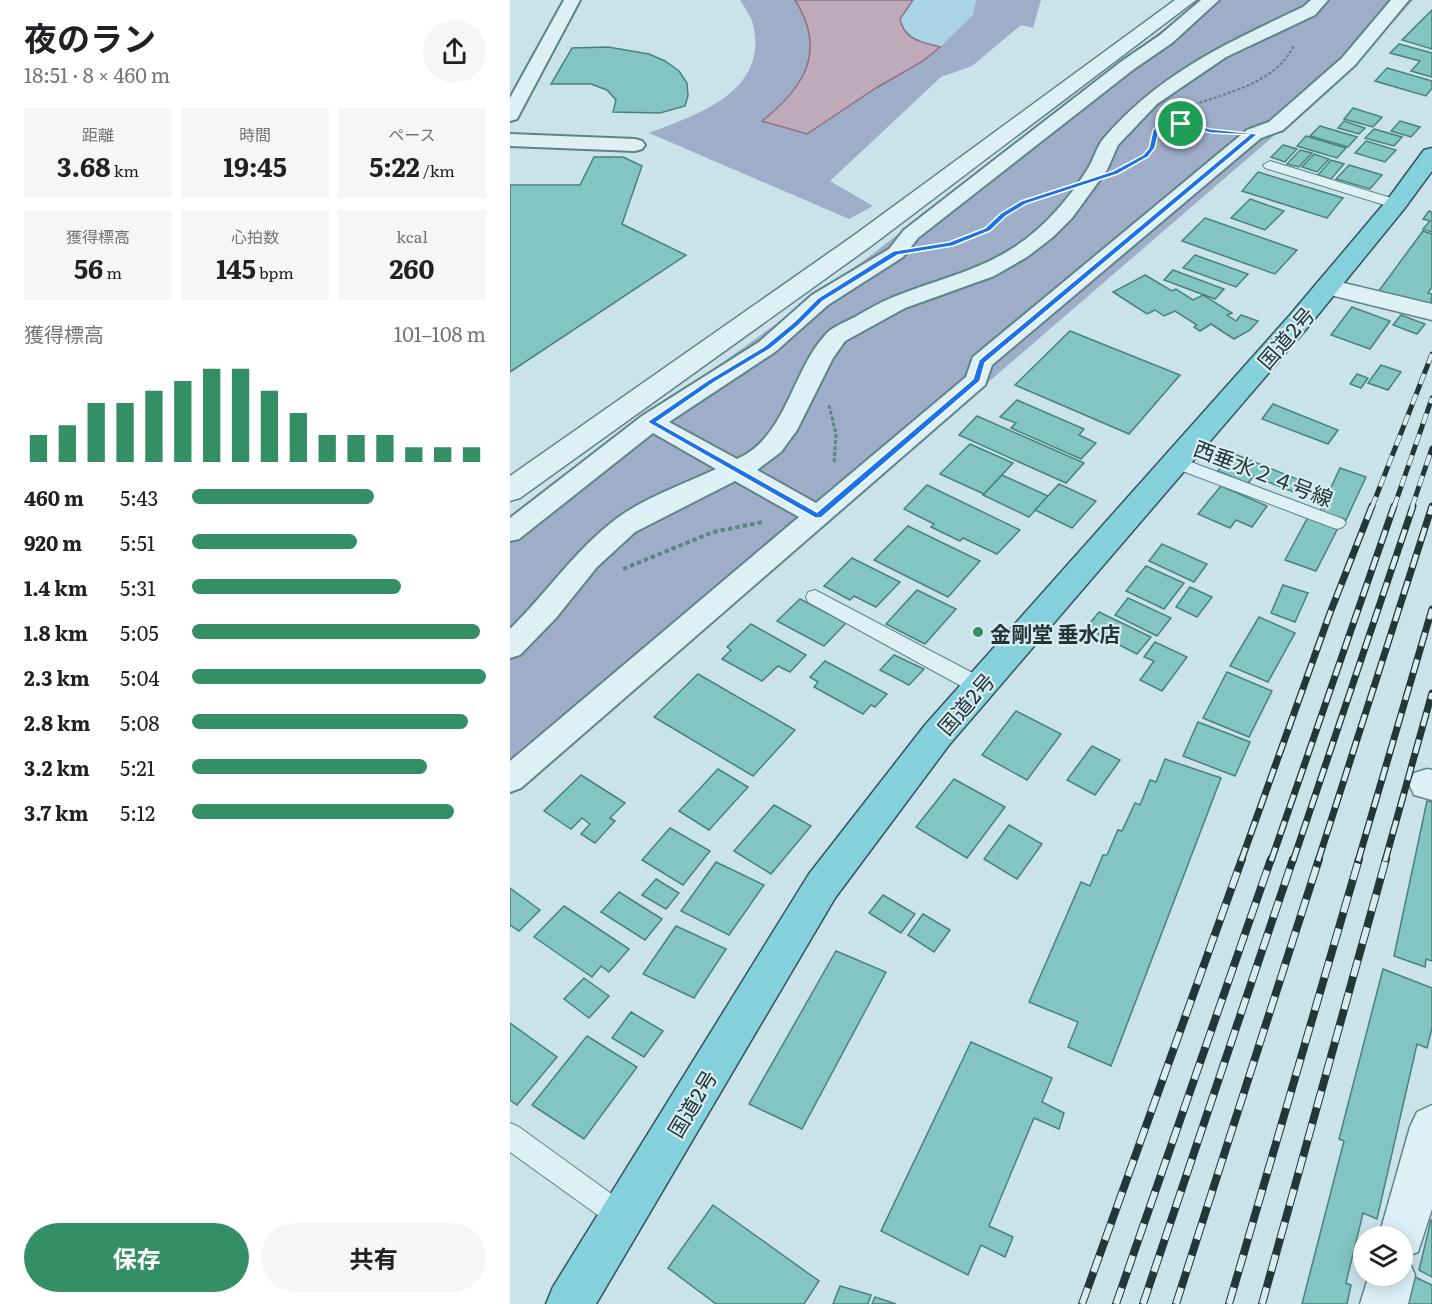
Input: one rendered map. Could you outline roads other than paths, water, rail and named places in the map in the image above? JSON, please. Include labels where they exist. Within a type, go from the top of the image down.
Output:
[{"type":"highway","name":"国道2号","points":[[570,1304],[822,886],[937,735],[1327,287],[1396,204],[1432,155]]},
{"type":"street","points":[[510,115],[572,0]]},
{"type":"street","points":[[510,491],[862,241],[1187,0]]},
{"type":"street","points":[[510,532],[651,422],[767,347],[796,324],[820,300],[896,253],[911,234],[1128,65],[1166,39],[1211,0]]},
{"type":"street","points":[[510,647],[546,611],[588,560],[626,525],[672,500],[751,463],[772,446],[788,424],[822,356],[837,336],[897,303],[986,271],[1020,252],[1046,233],[1098,177],[1110,143],[1151,100],[1220,53],[1309,10],[1320,0]]},
{"type":"street","points":[[510,779],[977,380],[981,362],[1254,134],[1276,126],[1349,61],[1353,52],[1375,31],[1390,10],[1401,0]]},
{"type":"street","points":[[510,140],[635,145]]},
{"type":"street","points":[[1068,188],[1098,177]]},
{"type":"street","points":[[1327,287],[1432,312]]},
{"type":"street","points":[[651,422],[818,516]]},
{"type":"street","points":[[1405,1226],[1432,1127]]},
{"type":"street","points":[[1384,1304],[1389,1286]]},
{"type":"lane","points":[[1270,165],[1396,204]]},
{"type":"lane","name":"西垂水２４号線","points":[[1175,462],[1337,523]]},
{"type":"lane","points":[[815,597],[980,686]]},
{"type":"lane","points":[[510,1136],[622,1216]]},
{"type":"railway","points":[[1372,507],[1432,354]]},
{"type":"railway","points":[[1394,507],[1432,398]]},
{"type":"railway","points":[[1412,507],[1432,448]]},
{"type":"railway","points":[[1241,861],[1330,613],[1372,506]]},
{"type":"railway","points":[[1271,861],[1394,506]]},
{"type":"railway","points":[[1293,861],[1413,506]]},
{"type":"railway","points":[[1318,861],[1432,506]]},
{"type":"railway","points":[[1358,861],[1432,609]]},
{"type":"railway","points":[[1385,861],[1432,693]]},
{"type":"railway","points":[[1082,1304],[1242,859]]},
{"type":"railway","points":[[1116,1304],[1271,859]]},
{"type":"railway","points":[[1143,1304],[1293,859]]},
{"type":"railway","points":[[1176,1304],[1319,859]]},
{"type":"railway","points":[[1229,1304],[1359,859]]},
{"type":"railway","points":[[1262,1304],[1386,859]]},
{"type":"place","name":"金剛堂 垂水店","points":[[978,632]]}]
